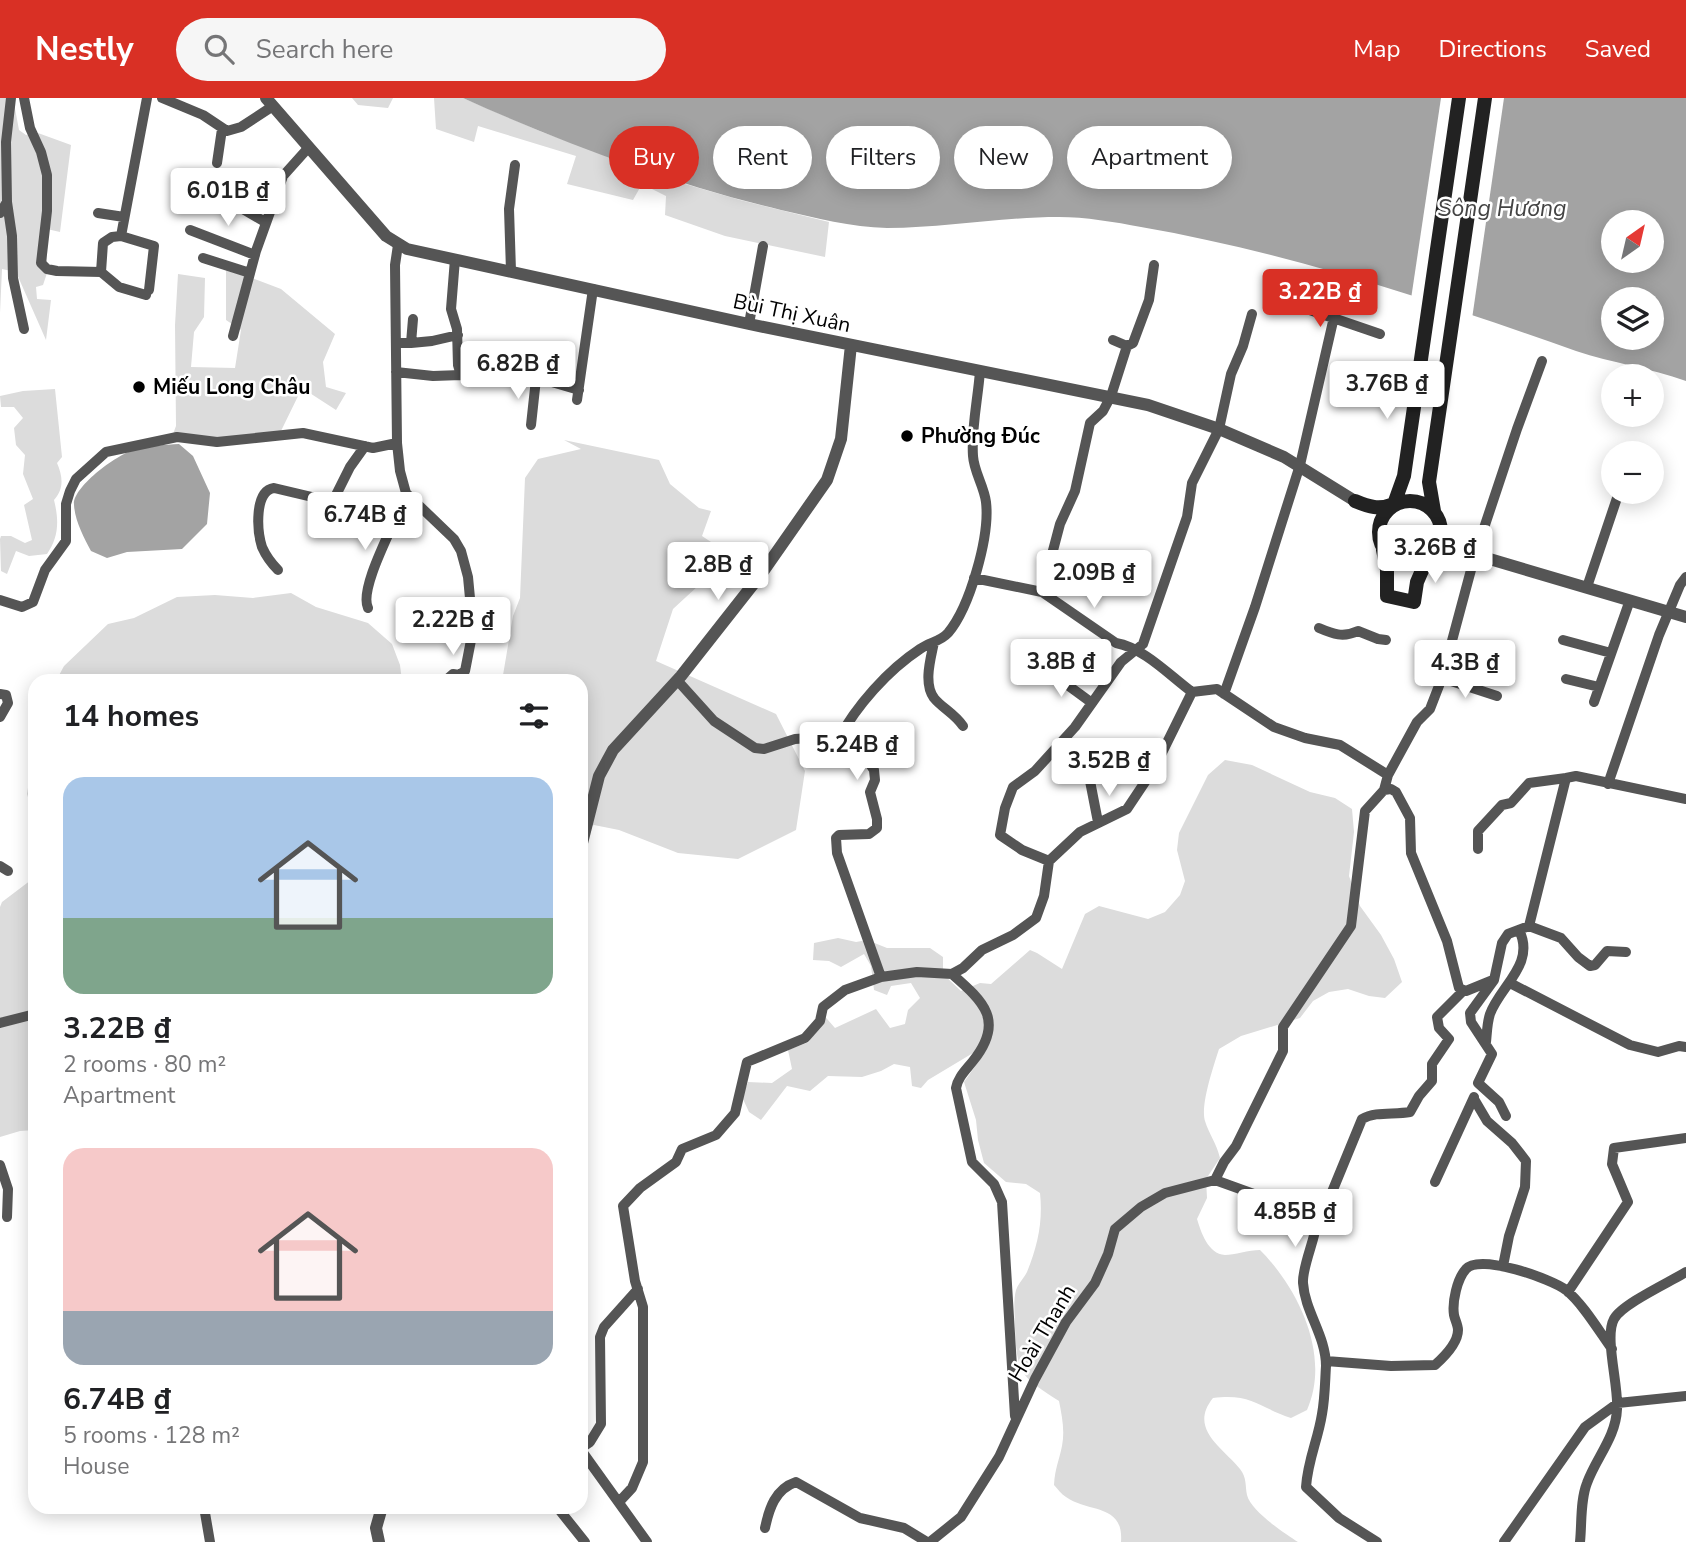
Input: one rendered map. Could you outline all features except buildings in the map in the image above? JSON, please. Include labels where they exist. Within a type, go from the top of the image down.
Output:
[{"type":"main road","points":[[1452,98],[1404,476],[1394,504],[1381,519],[1378,529],[1387,570],[1387,596],[1414,602],[1417,582],[1427,559],[1440,542],[1442,531],[1430,498],[1429,482],[1492,98]]},
{"type":"main road","points":[[1416,368],[1459,98]]},
{"type":"main road","points":[[1448,376],[1485,98]]},
{"type":"main road","points":[[1355,501],[1370,508],[1384,508],[1404,501],[1425,504],[1437,516],[1451,538],[1471,554]]},
{"type":"main road","points":[[1355,501],[1371,522],[1381,544],[1398,561],[1418,563],[1446,551],[1471,554]]},
{"type":"street","points":[[11,98],[6,142],[7,202],[12,236],[13,278],[24,329]]},
{"type":"street","points":[[24,98],[27,118],[47,175],[47,211],[41,263],[57,271],[101,272],[119,287],[147,292],[154,246],[121,236],[112,237],[103,243],[101,272]]},
{"type":"street","points":[[121,236],[147,98]]},
{"type":"street","points":[[162,98],[203,114],[222,129],[234,130],[270,102],[386,236],[398,245],[394,265],[397,443],[400,471],[406,493],[454,539],[461,551],[468,577],[473,631],[465,671],[460,674]]},
{"type":"street","points":[[217,163],[222,129]]},
{"type":"street","points":[[233,336],[254,255],[282,176],[309,147]]},
{"type":"street","points":[[511,271],[509,222],[516,165]]},
{"type":"street","points":[[229,201],[265,222]]},
{"type":"street","points":[[0,213],[7,202]]},
{"type":"street","points":[[98,213],[124,216]]},
{"type":"street","points":[[190,230],[254,255]]},
{"type":"street","name":"Bùi Thị Xuân","points":[[398,245],[749,324],[1148,405],[1219,429],[1300,465],[1355,501]]},
{"type":"street","points":[[749,324],[763,246]]},
{"type":"street","points":[[203,258],[250,273]]},
{"type":"street","points":[[455,259],[451,309],[458,335],[458,365],[461,375]]},
{"type":"street","points":[[1042,592],[1060,524],[1075,491],[1090,423],[1103,411],[1111,396],[1128,346],[1133,342],[1149,300],[1154,265]]},
{"type":"street","points":[[396,372],[433,376],[536,379],[578,395],[593,289]]},
{"type":"street","points":[[1269,296],[1381,334]]},
{"type":"street","points":[[1049,861],[1022,850],[1001,837],[1005,808],[1013,787],[1035,771],[1075,727],[1121,662],[1143,644],[1187,517],[1192,483],[1219,429],[1231,374],[1252,314]]},
{"type":"street","points":[[1224,694],[1300,465],[1334,317]]},
{"type":"street","points":[[411,343],[413,319]]},
{"type":"street","points":[[396,343],[432,341],[458,335]]},
{"type":"street","points":[[1113,340],[1128,346]]},
{"type":"street","points":[[588,819],[599,776],[613,750],[677,680],[762,573],[827,480],[841,439],[851,345]]},
{"type":"street","points":[[1317,1221],[1296,1207],[1215,1180],[1236,1146],[1283,1051],[1283,1027],[1351,926],[1365,811],[1384,790],[1388,775],[1417,722],[1430,709],[1442,678],[1471,554],[1542,361]]},
{"type":"street","points":[[838,740],[857,711],[888,676],[920,648],[942,639],[951,629],[969,597],[986,526],[985,496],[973,457],[980,371]]},
{"type":"street","points":[[531,425],[536,379]]},
{"type":"street","points":[[0,600],[22,607],[33,602],[45,570],[65,541],[66,504],[70,491],[76,480],[106,452],[177,437],[217,442],[303,433],[373,448],[397,443]]},
{"type":"street","points":[[278,570],[261,543],[261,496],[266,490],[275,488],[329,500],[336,495],[350,467],[365,446]]},
{"type":"street","points":[[368,608],[368,589],[391,524],[406,493]]},
{"type":"street","points":[[1587,587],[1615,504]]},
{"type":"street","points":[[1471,554],[1686,617]]},
{"type":"street","points":[[1608,783],[1668,611],[1686,577]]},
{"type":"street","points":[[974,578],[1042,592],[1116,643],[1134,650],[1192,692],[1216,689],[1274,727],[1340,746],[1388,775]]},
{"type":"street","points":[[1594,702],[1630,600]]},
{"type":"street","points":[[1319,628],[1336,635],[1358,631],[1386,640]]},
{"type":"street","points":[[473,631],[491,636]]},
{"type":"street","points":[[1563,640],[1611,653]]},
{"type":"street","points":[[934,642],[929,669],[931,691],[936,700],[956,716],[963,726]]},
{"type":"street","points":[[1047,670],[1092,703]]},
{"type":"street","points":[[1442,678],[1497,696]]},
{"type":"street","points":[[1566,679],[1599,687]]},
{"type":"street","points":[[677,680],[713,721],[755,748],[766,749],[811,737],[838,740],[867,756],[874,770],[875,780],[870,792],[877,828],[869,834],[839,835],[835,841],[881,977]]},
{"type":"street","points":[[618,1502],[632,1488],[643,1462],[643,1307],[623,1206],[640,1188],[676,1162],[682,1149],[716,1135],[735,1113],[747,1062],[805,1038],[820,1021],[823,1007],[845,990],[881,977],[917,972],[952,974],[963,968],[982,950],[1013,935],[1036,918],[1044,896],[1049,861],[1080,832],[1123,812],[1130,805],[1154,767],[1192,692]]},
{"type":"street","points":[[0,694],[6,695],[8,703],[0,717]]},
{"type":"street","points":[[867,756],[884,728]]},
{"type":"street","points":[[1478,849],[1478,831],[1502,805],[1511,803],[1529,783],[1576,776],[1686,799]]},
{"type":"street","points":[[1529,926],[1566,778]]},
{"type":"street","points":[[1090,781],[1098,822]]},
{"type":"street","points":[[1384,790],[1391,789],[1396,792],[1410,818],[1411,853],[1447,941],[1458,987],[1463,991]]},
{"type":"street","points":[[1435,1182],[1493,1054],[1471,1022],[1470,1013],[1493,980],[1502,943],[1508,934],[1529,926],[1561,937],[1578,957],[1590,966],[1595,965],[1606,951],[1626,952]]},
{"type":"street","points":[[1486,1042],[1490,1016],[1522,961],[1524,948],[1519,930]]},
{"type":"street","points":[[952,974],[983,1005],[988,1020],[986,1045],[960,1078],[956,1088],[972,1163],[994,1184],[1002,1202],[1016,1418]]},
{"type":"street","points":[[1377,1542],[1339,1517],[1306,1487],[1308,1463],[1322,1415],[1326,1361],[1323,1342],[1313,1320],[1303,1282],[1317,1221],[1362,1119],[1379,1114],[1410,1112],[1432,1081],[1432,1064],[1448,1039],[1440,1028],[1437,1017],[1463,991],[1493,980]]},
{"type":"street","points":[[1510,983],[1630,1045],[1658,1052],[1679,1046],[1686,1047]]},
{"type":"street","points":[[0,1024],[28,1016]]},
{"type":"street","points":[[1478,1083],[1499,1102],[1506,1116]]},
{"type":"street","points":[[1474,1099],[1487,1121],[1512,1143],[1526,1161],[1528,1171],[1503,1266]]},
{"type":"street","points":[[1569,1292],[1628,1202],[1612,1164],[1614,1148],[1686,1138]]},
{"type":"street","points":[[0,1166],[8,1189],[7,1217]]},
{"type":"street","name":"Hoài Thanh","points":[[928,1542],[961,1517],[999,1457],[1016,1418],[1066,1322],[1095,1283],[1108,1254],[1115,1229],[1141,1207],[1165,1193],[1215,1180]]},
{"type":"street","points":[[1326,1361],[1391,1366],[1435,1365],[1449,1350],[1458,1332],[1453,1303],[1465,1270],[1472,1265],[1503,1266],[1554,1282],[1569,1292],[1612,1349]]},
{"type":"street","points":[[1580,1542],[1586,1485],[1610,1438],[1617,1416],[1611,1327],[1618,1312],[1686,1272]]},
{"type":"street","points":[[588,1444],[601,1424],[600,1337],[604,1327],[638,1290]]},
{"type":"street","points":[[1504,1542],[1584,1427],[1618,1403],[1686,1396]]},
{"type":"street","points":[[588,1459],[647,1542]]},
{"type":"street","points":[[765,1528],[770,1505],[784,1488],[796,1482],[860,1518],[904,1528],[928,1542]]},
{"type":"street","points":[[205,1514],[210,1542]]},
{"type":"street","points":[[379,1542],[376,1528],[380,1514]]},
{"type":"street","points":[[563,1514],[585,1542]]},
{"type":"shaded area","points":[[0,98],[13,98],[19,130],[26,135],[38,133],[71,145],[60,232],[47,229],[47,273],[43,285],[36,287],[37,299],[51,300],[46,340],[16,272],[2,269],[0,313]]},
{"type":"shaded area","points":[[352,98],[393,98],[388,108],[358,105]]},
{"type":"shaded area","points":[[434,98],[463,98],[542,132],[609,156],[609,189],[639,189],[633,200],[567,184],[576,156],[478,126],[474,142],[436,129]]},
{"type":"shaded area","points":[[699,188],[829,222],[825,257],[725,236],[665,215],[666,196],[652,189]]},
{"type":"shaded area","points":[[226,268],[281,289],[335,334],[323,362],[326,387],[346,393],[336,410],[302,388],[280,433],[215,447],[210,442],[173,434],[176,426],[175,325],[178,274],[205,278],[204,317],[194,332],[191,367],[235,368],[241,330],[226,320]]},
{"type":"shaded area","points":[[55,389],[62,457],[57,463],[61,487],[54,500],[57,514],[56,535],[47,554],[29,556],[16,551],[7,574],[1,571],[1,536],[11,536],[25,543],[32,540],[24,505],[33,499],[23,474],[25,455],[16,445],[14,428],[23,418],[14,407],[1,407],[0,396]]},
{"type":"shaded area","points":[[564,440],[659,460],[670,484],[699,508],[711,511],[702,536],[717,546],[711,574],[673,609],[656,661],[776,714],[805,771],[796,830],[738,859],[678,853],[619,830],[594,825],[588,827],[588,674],[503,674],[513,616],[520,598],[525,478],[538,459],[581,449]]},
{"type":"shaded area","points":[[291,593],[316,607],[368,623],[392,644],[401,674],[60,674],[64,666],[108,624],[134,618],[177,597],[215,595],[253,598]]},
{"type":"shaded area","points":[[1225,760],[1252,765],[1310,792],[1335,798],[1352,809],[1354,832],[1349,876],[1360,906],[1381,935],[1402,982],[1385,998],[1348,989],[1329,992],[1313,1001],[1300,1018],[1241,1036],[1219,1049],[1206,1095],[1205,1121],[1220,1158],[1206,1179],[1207,1198],[1197,1219],[1201,1230],[1210,1247],[1219,1254],[1260,1250],[1274,1266],[1287,1284],[1307,1324],[1315,1368],[1307,1410],[1291,1418],[1246,1399],[1213,1398],[1206,1409],[1206,1429],[1242,1472],[1247,1495],[1255,1508],[1298,1542],[1121,1542],[1117,1521],[1111,1515],[1075,1502],[1064,1496],[1054,1485],[1063,1435],[1059,1401],[1036,1386],[1024,1373],[1017,1356],[1015,1328],[1015,1294],[1027,1272],[1037,1243],[1041,1213],[1040,1193],[1026,1184],[1006,1182],[984,1163],[976,1120],[964,1082],[981,1058],[973,1053],[928,1080],[921,1088],[912,1086],[910,1067],[894,1064],[862,1077],[828,1076],[810,1091],[787,1086],[761,1120],[749,1112],[742,1097],[748,1082],[772,1083],[792,1069],[788,1050],[809,1042],[821,1012],[835,1028],[876,1009],[890,1028],[905,1024],[908,1010],[920,998],[911,983],[891,986],[887,995],[874,990],[871,966],[864,954],[841,967],[829,961],[813,960],[814,943],[838,938],[856,942],[867,940],[887,948],[930,948],[943,957],[943,974],[961,991],[980,983],[991,984],[1030,950],[1062,969],[1085,914],[1099,906],[1148,919],[1165,912],[1180,895],[1185,881],[1177,850],[1179,833],[1208,775]]},
{"type":"shaded area","points":[[28,882],[28,1130],[0,1137],[0,907],[2,902]]},
{"type":"water","name":"Sông Hương","points":[[463,98],[1686,98],[1686,381],[1664,374],[1664,364],[1623,364],[1603,359],[1361,280],[1307,264],[1197,238],[1069,217],[1038,217],[909,228],[874,227],[820,219],[740,200],[699,188],[699,126],[609,126],[609,158]]},
{"type":"water","points":[[179,444],[193,456],[210,493],[207,524],[182,549],[127,552],[107,558],[91,551],[75,511],[75,498],[80,489],[108,464],[128,452]]},
{"type":"pier","points":[[1441,98],[1504,98],[1472,319],[1411,299]]},
{"type":"place","name":"Miếu Long Châu","points":[[139,387]]},
{"type":"place","name":"Phường Đúc","points":[[907,436]]}]
